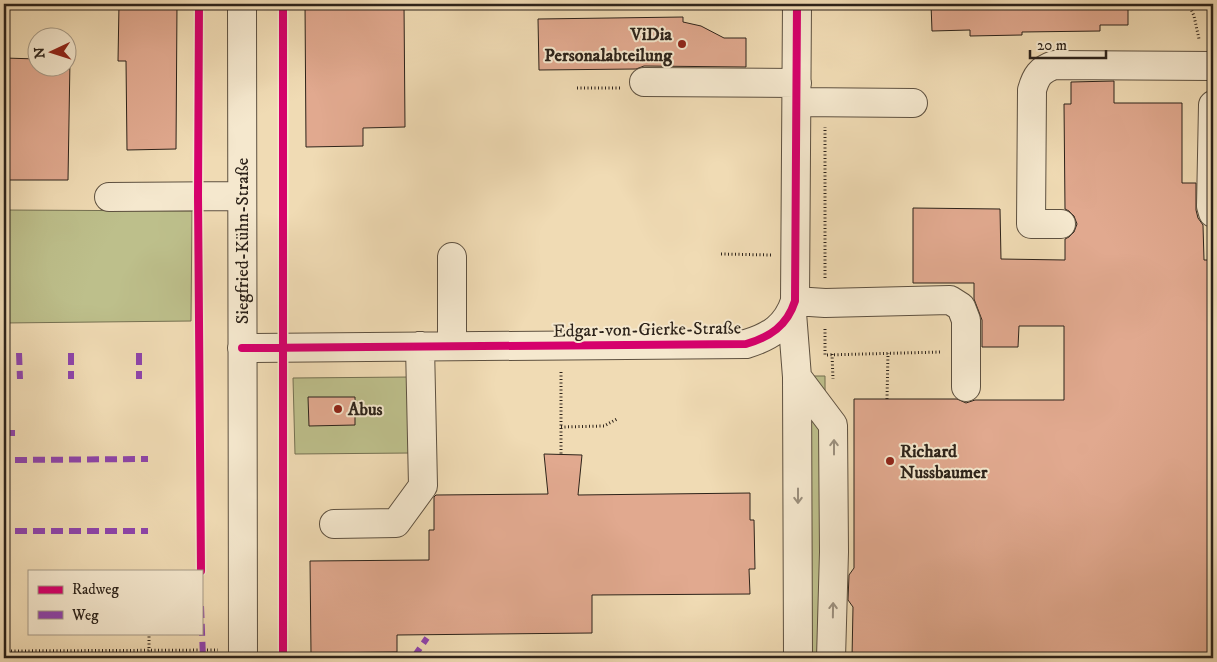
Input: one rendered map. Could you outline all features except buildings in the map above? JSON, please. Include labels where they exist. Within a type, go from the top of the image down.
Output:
[{"type":"street","name":"Siegfried-Kühn-Straße","points":[[242,4],[243,654]]},
{"type":"street","points":[[797,4],[796,255],[793,307],[797,377],[798,658]]},
{"type":"street","points":[[1061,224],[1031,224],[1032,90],[1036,78],[1044,69],[1054,65],[1213,66]]},
{"type":"street","points":[[644,82],[797,92],[825,102],[913,103]]},
{"type":"street","points":[[1213,105],[1211,206],[1213,214]]},
{"type":"street","points":[[109,197],[242,196]]},
{"type":"street","points":[[452,257],[452,346]]},
{"type":"street","points":[[793,307],[825,303],[950,300],[961,307],[966,320],[966,388]]},
{"type":"street","name":"Edgar-von-Gierke-Straße","points":[[242,348],[746,344],[764,339],[780,327],[793,307]]},
{"type":"street","points":[[334,524],[396,523],[422,486],[420,346]]},
{"type":"street","points":[[797,377],[834,424],[834,552],[831,658]]},
{"type":"path","points":[[577,88],[638,88],[644,82]]},
{"type":"path","points":[[825,102],[825,355],[949,352]]},
{"type":"path","points":[[721,254],[796,255]]},
{"type":"path","points":[[560,345],[561,454]]},
{"type":"path","points":[[887,399],[888,353]]},
{"type":"path","points":[[561,428],[604,426],[618,419]]},
{"type":"path","points":[[149,634],[149,658]]},
{"type":"path","points":[[4,651],[149,650],[243,654]]},
{"type":"green space","points":[[4,210],[192,211],[191,321],[4,323]]},
{"type":"green space","points":[[801,376],[825,376],[826,658],[804,658]]},
{"type":"green space","points":[[410,377],[411,453],[295,454],[293,378]]},
{"type":"marked path","points":[[19,353],[20,379]]},
{"type":"marked path","points":[[71,353],[71,379]]},
{"type":"marked path","points":[[139,353],[139,379]]},
{"type":"marked path","points":[[4,433],[15,433]]},
{"type":"marked path","points":[[15,460],[148,459]]},
{"type":"marked path","points":[[15,531],[148,531]]},
{"type":"marked path","points":[[202,632],[203,658]]},
{"type":"marked path","points":[[413,658],[427,638]]},
{"type":"cycle path","points":[[199,4],[198,196],[201,570]]},
{"type":"cycle path","points":[[283,4],[283,658]]},
{"type":"cycle path","points":[[242,348],[746,344],[770,334],[782,324],[792,310],[795,301],[797,4]]},
{"type":"place","name":"ViDia Personalabteilung","points":[[682,44]]},
{"type":"place","name":"Abus","points":[[338,409]]},
{"type":"place","name":"Richard Nussbaumer","points":[[890,461]]}]
